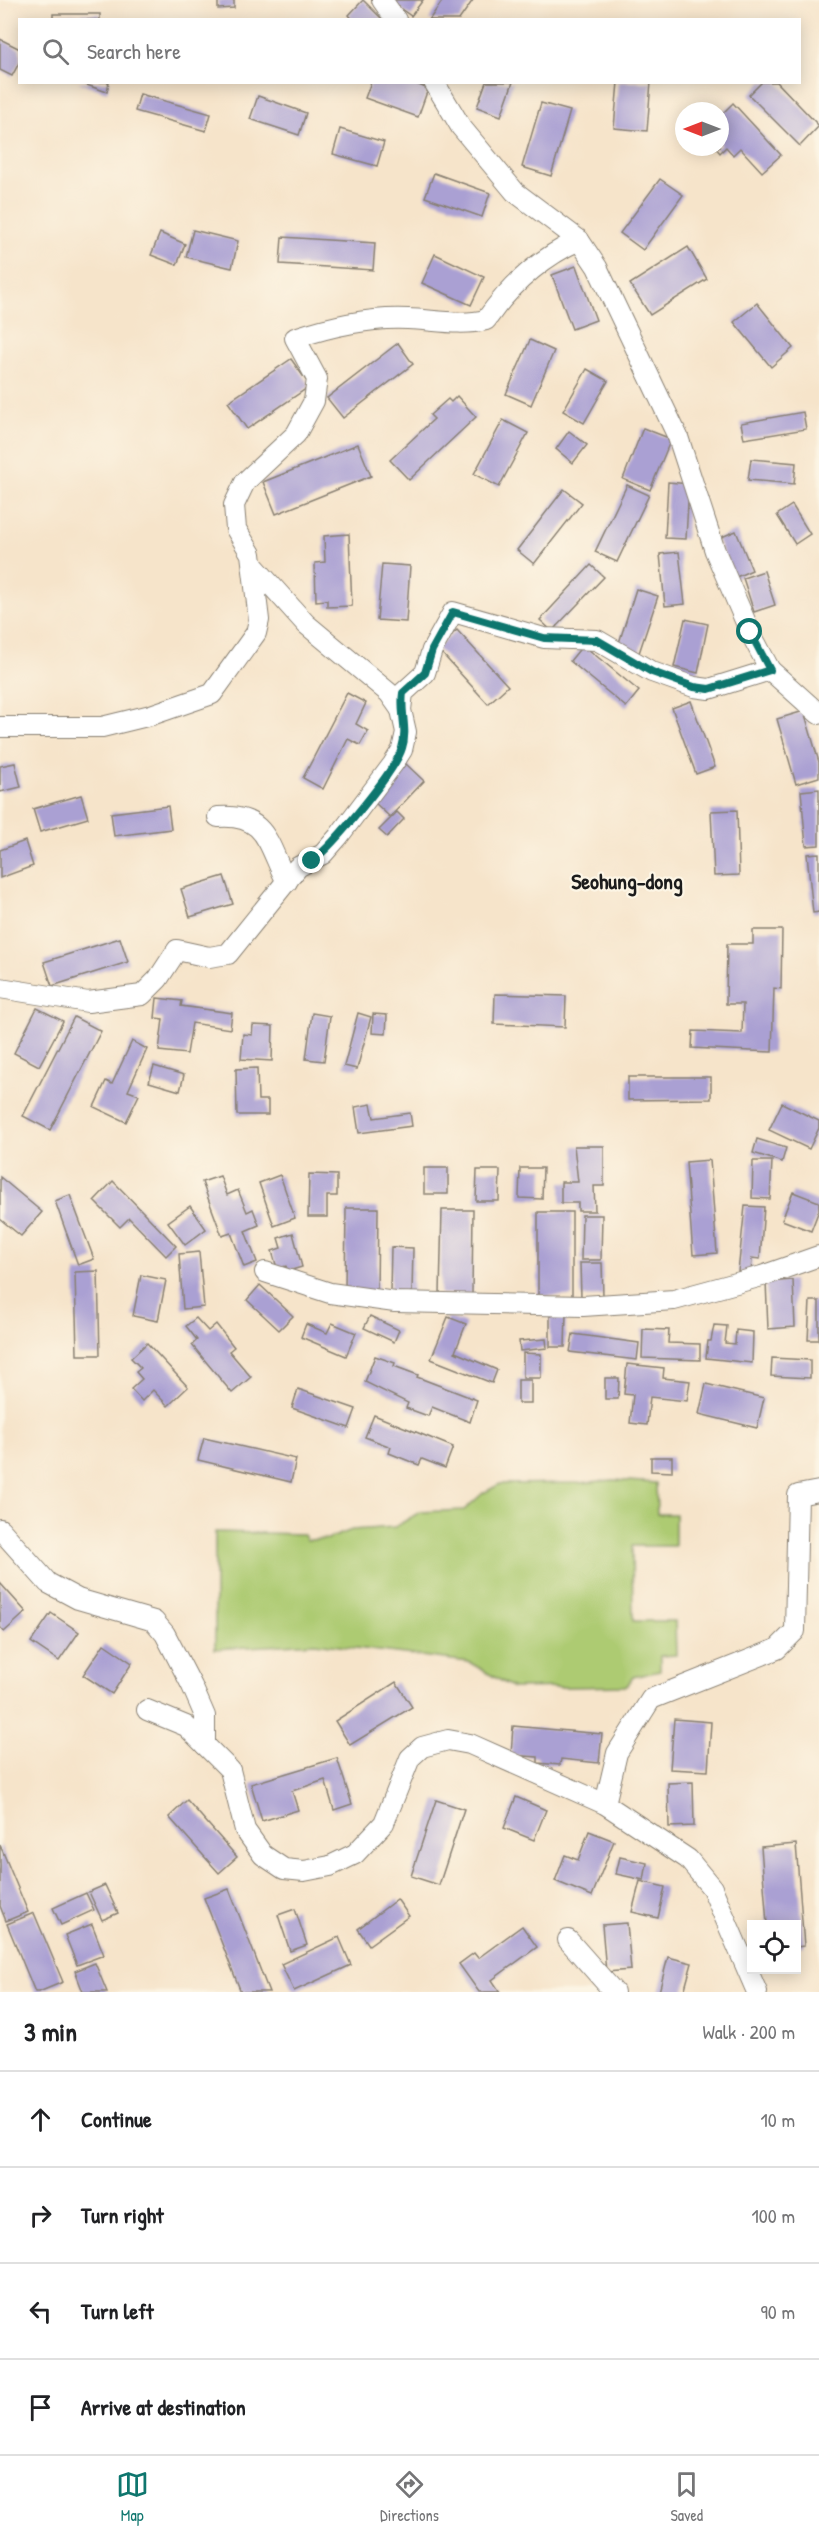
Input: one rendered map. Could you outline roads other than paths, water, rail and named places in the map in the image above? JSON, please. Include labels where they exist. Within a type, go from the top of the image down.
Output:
[{"type":"street","points":[[382,0],[395,18]]},
{"type":"street","points":[[435,84],[461,127],[515,192],[579,240],[597,267],[673,427],[715,551],[750,632],[770,670],[819,714]]},
{"type":"street","points":[[0,727],[102,727],[151,715],[212,694],[256,633],[259,620],[251,554],[236,529],[234,505],[245,482],[297,434],[314,400],[317,379],[295,338],[330,326],[367,321],[406,319],[472,323],[486,320],[504,294],[532,268],[558,250],[579,240]]},
{"type":"street","points":[[253,565],[306,624],[389,693],[401,710]]},
{"type":"street","points":[[0,988],[88,1002],[142,995],[158,979],[177,950],[209,957],[228,954],[298,867],[322,854],[338,837],[393,764],[402,750],[406,732],[401,710],[403,693],[425,673],[432,650],[453,612],[544,638],[597,640],[652,672],[694,687],[709,689],[770,670]]},
{"type":"street","points":[[218,817],[245,817],[256,824],[266,837],[287,882]]},
{"type":"street","points":[[265,1272],[330,1293],[395,1302],[583,1306],[674,1300],[762,1276],[819,1256]]},
{"type":"street","points":[[605,1804],[617,1753],[651,1699],[777,1649],[795,1631],[798,1495],[819,1491]]},
{"type":"street","points":[[0,1529],[48,1583],[78,1599],[154,1621],[165,1634],[205,1716],[205,1744]]},
{"type":"street","points":[[147,1710],[186,1726],[230,1770],[245,1830],[263,1855],[284,1869],[304,1871],[330,1866],[355,1854],[384,1823],[410,1758],[422,1747],[448,1740],[470,1744],[505,1762],[605,1804],[688,1859],[712,1888],[757,1992]]},
{"type":"street","points":[[568,1940],[614,1992]]},
{"type":"district","name":"Seohung-dong","points":[[627,881]]}]
